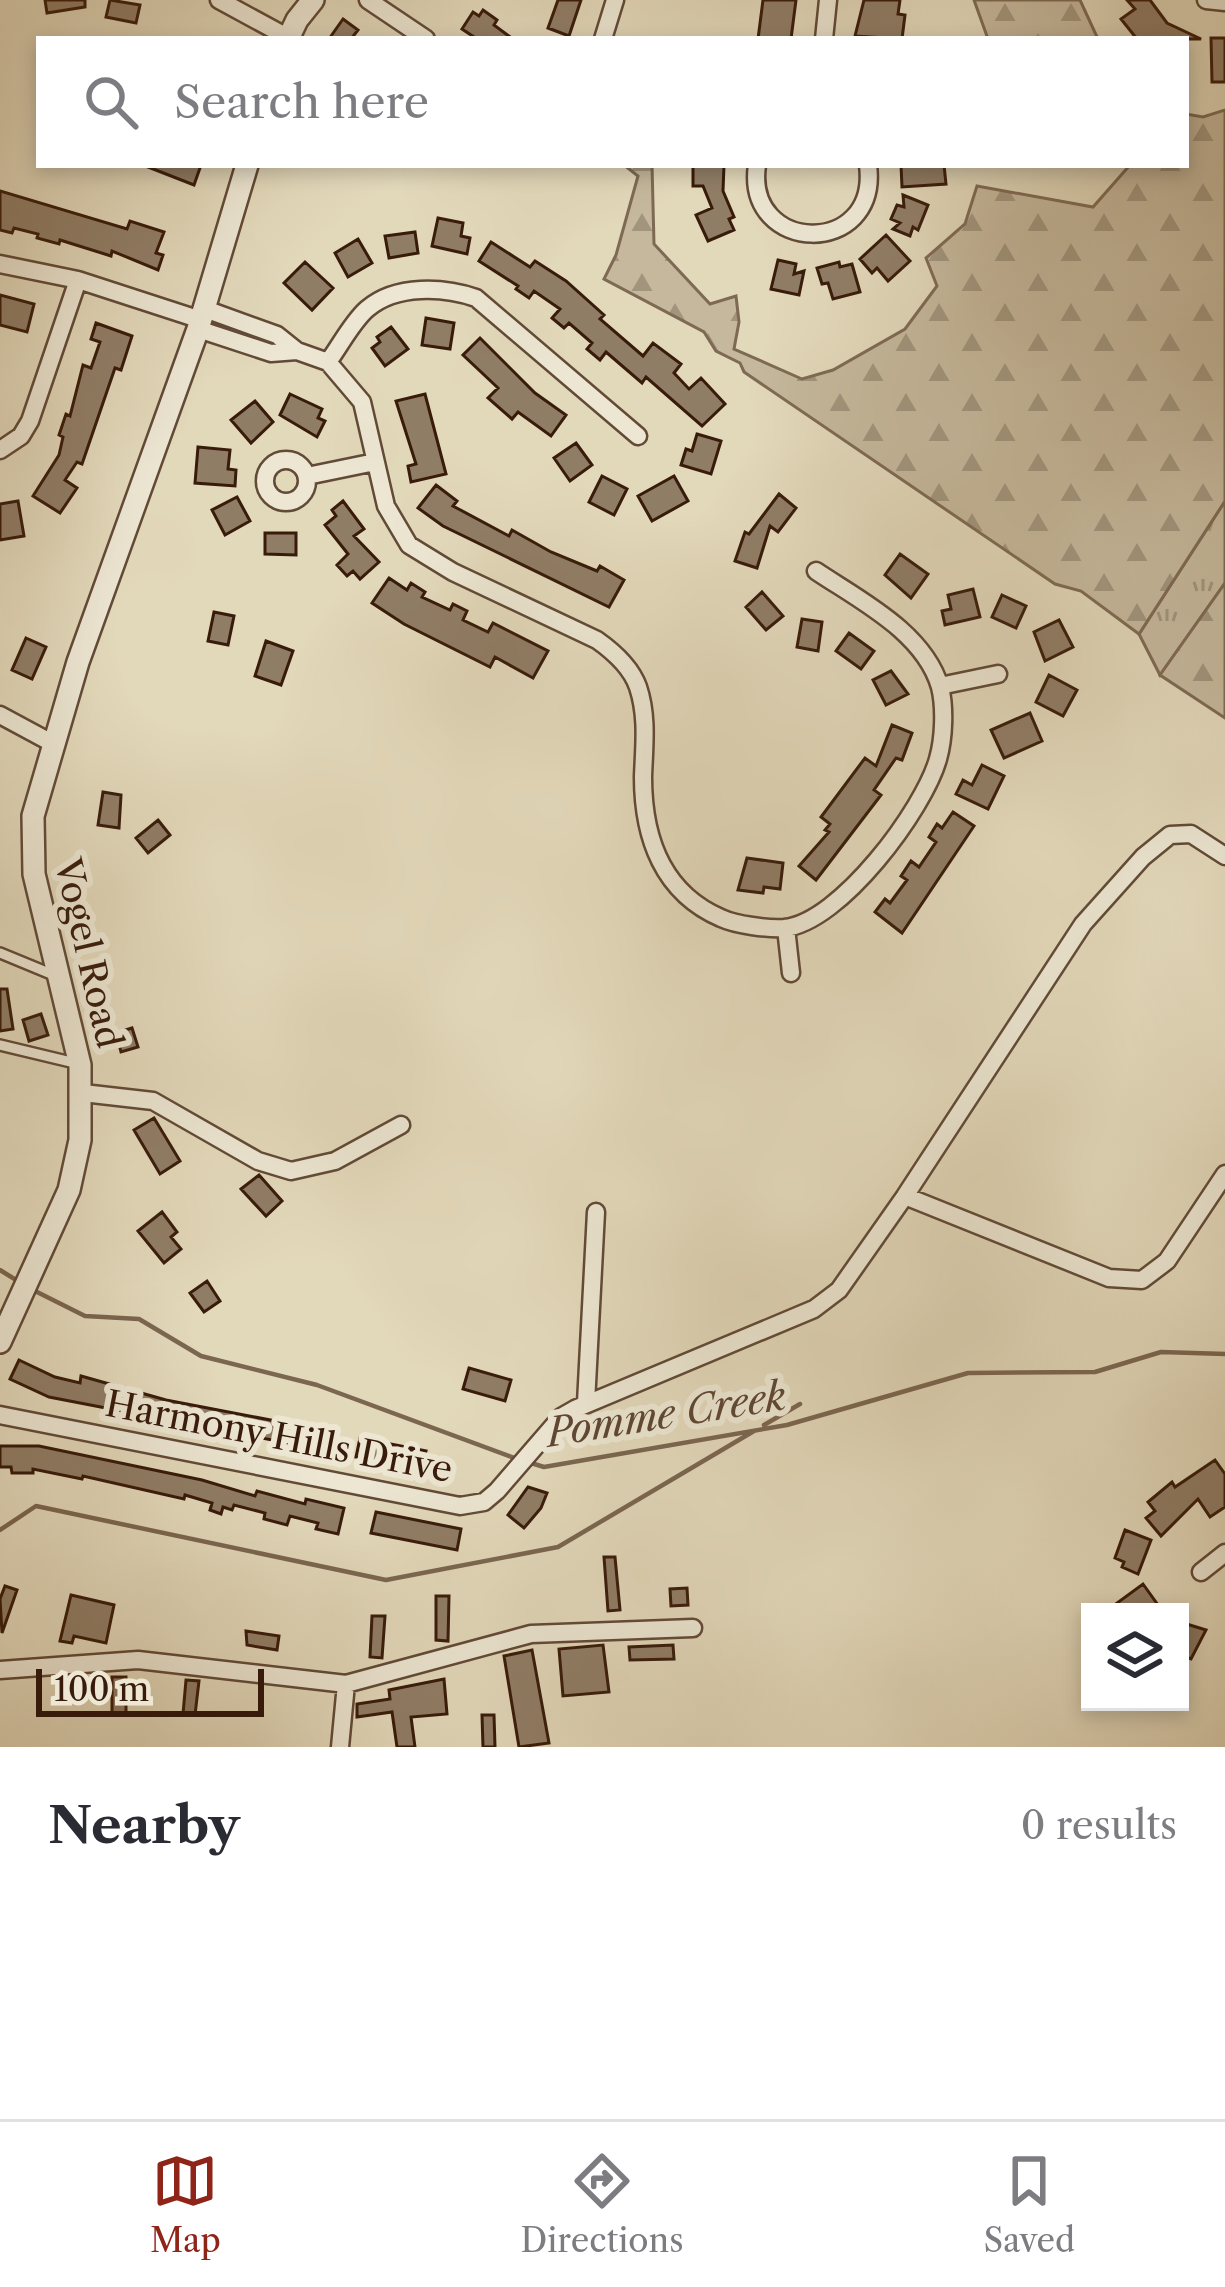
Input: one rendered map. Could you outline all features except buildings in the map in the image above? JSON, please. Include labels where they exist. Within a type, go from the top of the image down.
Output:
[{"type":"street","points":[[218,0],[284,36]]},
{"type":"street","points":[[290,36],[314,0]]},
{"type":"street","points":[[368,0],[421,36]]},
{"type":"street","points":[[604,36],[615,0]]},
{"type":"street","points":[[824,36],[828,0]]},
{"type":"street","points":[[1206,0],[1225,2]]},
{"type":"street","name":"Vogel Road","points":[[0,1342],[61,1208],[77,1161],[83,1093],[31,852],[34,816],[52,742],[201,319],[246,168]]},
{"type":"street","points":[[757,168],[756,188],[768,213],[796,232],[815,235],[838,229],[860,209],[869,185],[868,168]]},
{"type":"street","points":[[0,263],[78,280],[201,319],[278,335],[297,351],[328,362],[362,402],[386,506],[409,545],[453,572],[597,640],[617,655],[638,686],[646,731],[643,782],[654,855],[676,890],[723,920],[786,928],[838,903],[873,866],[938,762],[943,735],[940,686],[921,652],[896,626],[816,571]]},
{"type":"street","points":[[0,451],[21,436],[30,421],[78,280]]},
{"type":"street","points":[[328,362],[368,308],[396,295],[445,288],[476,298],[638,436]]},
{"type":"street","points":[[307,476],[375,462]]},
{"type":"street","points":[[940,686],[998,674]]},
{"type":"street","points":[[0,715],[52,742]]},
{"type":"street","name":"Harmony Hills Drive","points":[[0,1415],[460,1506],[484,1502],[561,1417],[814,1309],[839,1290],[1083,924],[1143,857],[1170,835],[1191,834],[1225,856]]},
{"type":"street","points":[[786,928],[790,973]]},
{"type":"street","points":[[83,1093],[153,1100],[259,1160],[290,1172],[335,1161],[401,1125]]},
{"type":"street","points":[[905,1196],[1109,1278],[1142,1280],[1167,1261],[1225,1174]]},
{"type":"street","points":[[586,1403],[596,1212]]},
{"type":"street","points":[[1201,1572],[1225,1553]]},
{"type":"street","points":[[0,1670],[138,1660],[346,1684],[531,1634],[693,1628]]},
{"type":"street","points":[[340,1747],[346,1684]]},
{"type":"lane","points":[[0,953],[59,977]]},
{"type":"lane","points":[[0,1046],[80,1065]]},
{"type":"green space","points":[[974,0],[1080,0],[1097,36],[987,36]]},
{"type":"green space","points":[[1225,110],[1225,501],[1139,634],[1081,591],[1055,584],[744,372],[740,363],[716,351],[704,332],[604,279],[616,255],[638,176],[628,168],[652,168],[654,244],[710,304],[736,296],[739,322],[734,349],[802,379],[833,370],[905,329],[937,286],[926,258],[965,224],[977,186],[1093,207],[1127,168],[1189,168],[1189,115],[1203,117]]},
{"type":"green space","points":[[1225,501],[1225,583],[1160,675],[1139,634]]},
{"type":"green space","points":[[1225,583],[1225,718],[1160,675]]},
{"type":"waterway","name":"Pomme Creek","points":[[0,1270],[21,1283]]},
{"type":"waterway","name":"Pomme Creek","points":[[31,1289],[85,1316],[139,1319],[201,1356],[317,1385],[520,1460]]},
{"type":"waterway","name":"Pomme Creek","points":[[531,1463],[544,1467],[787,1425],[968,1373],[1095,1372],[1161,1352],[1225,1354]]},
{"type":"waterway","points":[[764,1425],[800,1404]]},
{"type":"waterway","points":[[0,1530],[36,1506],[386,1580],[558,1547],[754,1431]]}]
